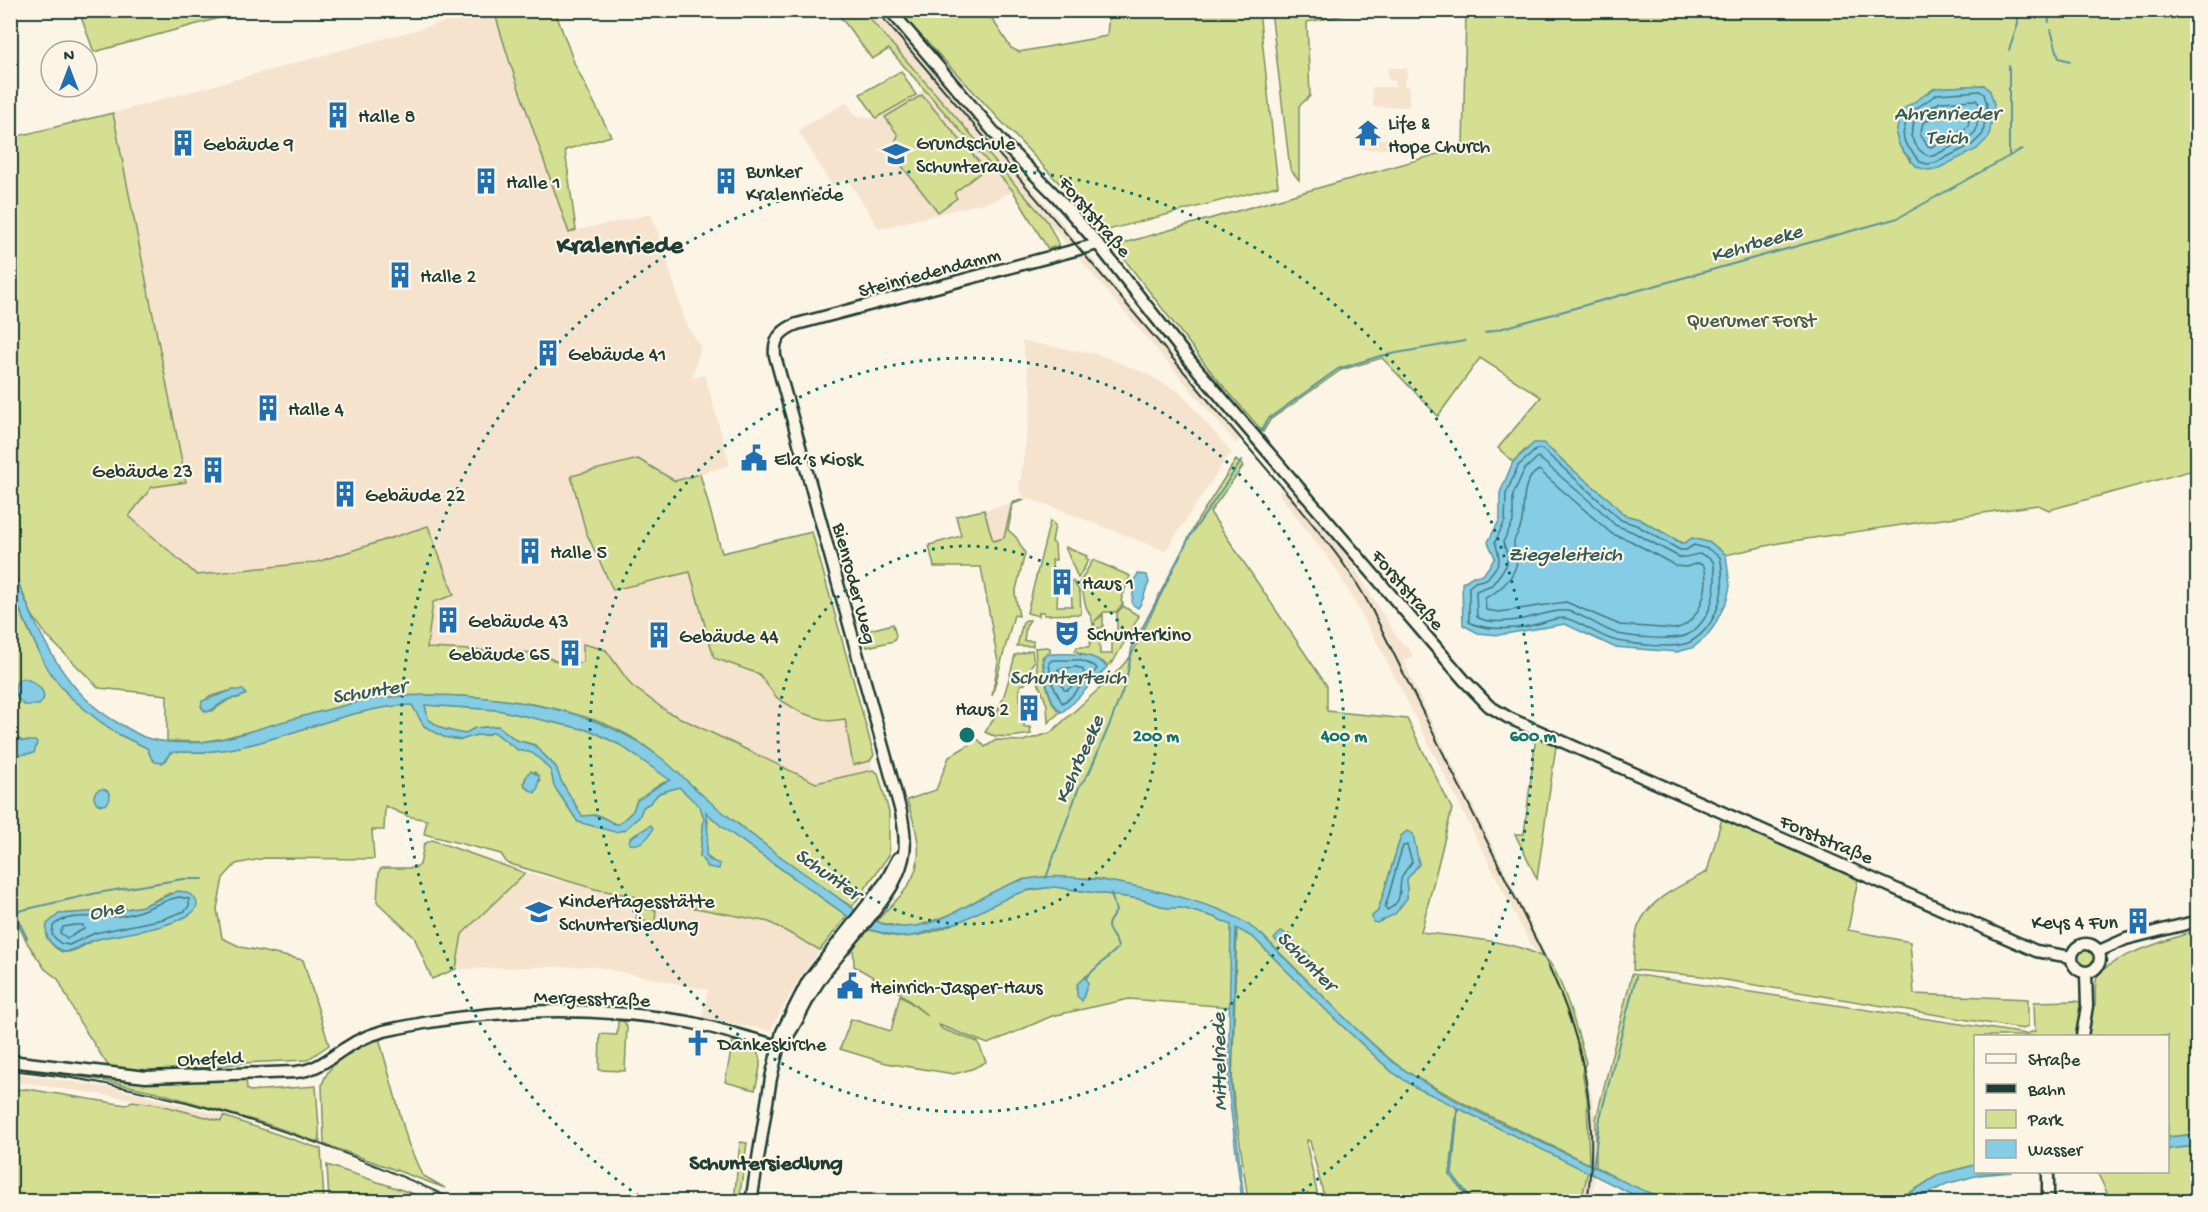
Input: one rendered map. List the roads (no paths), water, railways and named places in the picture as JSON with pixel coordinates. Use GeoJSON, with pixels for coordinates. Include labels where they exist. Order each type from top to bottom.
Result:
{"type":"FeatureCollection","features":[{"type":"Feature","properties":{"kind":"main road","name":"Forststraße"},"geometry":{"type":"LineString","coordinates":[[890,10],[1004,144],[1057,197],[1098,244],[1190,361],[1464,680],[1489,706],[1502,715],[2036,951],[2071,957]]}},
{"type":"Feature","properties":{"kind":"main road","name":"Steinriedendamm"},"geometry":{"type":"LineString","coordinates":[[776,341],[783,331],[797,324],[1098,244]]}},
{"type":"Feature","properties":{"kind":"main road","name":"Bienroder Weg"},"geometry":{"type":"LineString","coordinates":[[751,1202],[771,1078],[782,1032],[796,1002],[822,961],[847,937],[876,900],[898,857],[904,834],[901,812],[775,356],[776,341]]}},
{"type":"Feature","properties":{"kind":"main road"},"geometry":{"type":"LineString","coordinates":[[2099,951],[2126,939],[2198,921]]}},
{"type":"Feature","properties":{"kind":"main road"},"geometry":{"type":"LineString","coordinates":[[2083,944],[2092,945],[2099,951],[2099,965],[2094,971],[2086,973],[2075,968],[2071,957],[2074,950],[2083,944]]}},
{"type":"Feature","properties":{"kind":"main road"},"geometry":{"type":"LineString","coordinates":[[2082,1035],[2087,1006],[2086,973]]}},
{"type":"Feature","properties":{"kind":"main road","name":"Mergesstraße"},"geometry":{"type":"LineString","coordinates":[[400,1027],[508,1013],[577,1012],[632,1015],[687,1022],[780,1046]]}},
{"type":"Feature","properties":{"kind":"main road","name":"Ohefeld"},"geometry":{"type":"LineString","coordinates":[[10,1061],[146,1077],[296,1072],[317,1068],[360,1040],[377,1032],[400,1027]]}},
{"type":"Feature","properties":{"kind":"main road"},"geometry":{"type":"LineString","coordinates":[[2048,1173],[2048,1202]]}},
{"type":"Feature","properties":{"kind":"water","name":"Ahrenrieder Teich"},"geometry":{"type":"Polygon","coordinates":[[[1984,85],[1990,91],[1994,104],[1989,137],[1977,149],[1937,169],[1928,170],[1917,167],[1900,147],[1896,134],[1901,111],[1935,88],[1984,85]]]}},
{"type":"Feature","properties":{"kind":"water","name":"Ziegeleiteich"},"geometry":{"type":"Polygon","coordinates":[[[1534,443],[1543,443],[1610,500],[1624,515],[1639,519],[1683,544],[1692,538],[1711,543],[1726,555],[1730,586],[1727,600],[1705,638],[1692,648],[1677,652],[1614,647],[1565,624],[1499,635],[1478,633],[1463,625],[1462,583],[1473,576],[1483,575],[1495,558],[1488,542],[1500,519],[1500,493],[1513,462],[1534,443]]]}},
{"type":"Feature","properties":{"kind":"water"},"geometry":{"type":"Polygon","coordinates":[[[10,565],[52,654],[80,693],[97,709],[118,723],[150,739],[201,742],[220,739],[330,709],[382,698],[426,695],[515,702],[569,712],[600,723],[631,738],[660,757],[707,799],[765,845],[853,909],[892,926],[909,927],[926,924],[1003,887],[1040,877],[1091,879],[1119,883],[1174,895],[1218,909],[1241,920],[1261,934],[1375,1047],[1416,1078],[1484,1115],[1629,1184],[1654,1194],[1683,1201],[1646,1201],[1458,1108],[1452,1174],[1473,1201],[1471,1201],[1450,1175],[1457,1109],[1455,1106],[1415,1087],[1392,1072],[1254,938],[1236,928],[1231,1085],[1244,1201],[1242,1201],[1228,1086],[1231,925],[1214,917],[1182,908],[1167,908],[1140,899],[1055,887],[1029,890],[1011,896],[959,922],[913,936],[900,937],[867,929],[721,826],[706,812],[708,835],[706,855],[709,860],[720,864],[719,869],[708,867],[700,856],[704,818],[700,807],[679,787],[659,793],[643,807],[639,817],[624,830],[615,832],[578,822],[554,786],[551,771],[532,753],[518,750],[494,732],[461,740],[444,737],[424,726],[412,705],[361,712],[238,747],[208,752],[170,753],[163,763],[155,762],[147,748],[118,734],[69,696],[44,663],[11,590],[10,565]],[[425,705],[428,719],[443,729],[464,734],[475,728],[498,726],[516,740],[534,745],[556,767],[561,781],[582,816],[598,815],[619,824],[633,811],[637,800],[670,780],[620,745],[592,731],[498,710],[425,705]]]}},
{"type":"Feature","properties":{"kind":"water"},"geometry":{"type":"Polygon","coordinates":[[[1138,574],[1147,575],[1149,583],[1138,608],[1132,604],[1134,580],[1138,574]]]}},
{"type":"Feature","properties":{"kind":"water","name":"Schunterteich"},"geometry":{"type":"Polygon","coordinates":[[[1048,654],[1087,656],[1095,658],[1107,667],[1062,712],[1053,702],[1044,671],[1043,657],[1048,654]]]}},
{"type":"Feature","properties":{"kind":"water"},"geometry":{"type":"Polygon","coordinates":[[[24,678],[33,682],[43,692],[43,701],[39,705],[24,705],[17,697],[16,684],[18,680],[24,678]]]}},
{"type":"Feature","properties":{"kind":"water"},"geometry":{"type":"Polygon","coordinates":[[[233,690],[243,690],[246,694],[227,700],[207,712],[203,709],[202,701],[233,690]]]}},
{"type":"Feature","properties":{"kind":"water"},"geometry":{"type":"Polygon","coordinates":[[[11,734],[22,741],[35,741],[37,743],[34,753],[18,755],[11,751],[11,734]]]}},
{"type":"Feature","properties":{"kind":"water"},"geometry":{"type":"Polygon","coordinates":[[[531,771],[539,776],[535,793],[525,787],[526,778],[531,771]]]}},
{"type":"Feature","properties":{"kind":"water"},"geometry":{"type":"Polygon","coordinates":[[[102,789],[108,791],[110,797],[108,803],[102,805],[96,803],[94,797],[96,791],[102,789]]]}},
{"type":"Feature","properties":{"kind":"water"},"geometry":{"type":"Polygon","coordinates":[[[651,825],[653,829],[646,839],[637,844],[629,844],[630,838],[651,825]]]}},
{"type":"Feature","properties":{"kind":"water"},"geometry":{"type":"Polygon","coordinates":[[[1407,831],[1413,834],[1419,864],[1407,879],[1407,898],[1395,914],[1377,923],[1373,922],[1372,916],[1378,911],[1401,836],[1407,831]]]}},
{"type":"Feature","properties":{"kind":"water"},"geometry":{"type":"Polygon","coordinates":[[[178,891],[190,894],[197,904],[193,912],[177,921],[155,928],[98,939],[64,952],[52,944],[48,938],[47,924],[59,914],[121,910],[143,906],[178,891]]]}},
{"type":"Feature","properties":{"kind":"water"},"geometry":{"type":"Polygon","coordinates":[[[1282,931],[1310,956],[1302,964],[1274,939],[1282,931]]]}},
{"type":"Feature","properties":{"kind":"water"},"geometry":{"type":"Polygon","coordinates":[[[1086,976],[1088,984],[1082,1001],[1077,996],[1077,984],[1086,976]]]}},
{"type":"Feature","properties":{"kind":"water"},"geometry":{"type":"Polygon","coordinates":[[[2197,1134],[2197,1146],[2169,1149],[2169,1137],[2197,1134]]]}},
{"type":"Feature","properties":{"kind":"water"},"geometry":{"type":"Polygon","coordinates":[[[1974,1165],[1974,1173],[2001,1173],[1979,1175],[1946,1184],[1915,1201],[1889,1201],[1913,1191],[1940,1174],[1974,1165]]]}},
{"type":"Feature","properties":{"kind":"waterway"},"geometry":{"type":"LineString","coordinates":[[2009,50],[2018,24],[2017,10]]}},
{"type":"Feature","properties":{"kind":"waterway"},"geometry":{"type":"LineString","coordinates":[[2036,10],[2048,15],[2049,22]]}},
{"type":"Feature","properties":{"kind":"waterway"},"geometry":{"type":"LineString","coordinates":[[2051,30],[2059,58],[2070,61]]}},
{"type":"Feature","properties":{"kind":"waterway"},"geometry":{"type":"LineString","coordinates":[[2009,66],[2009,155]]}},
{"type":"Feature","properties":{"kind":"waterway","name":"Kehrbeeke"},"geometry":{"type":"LineString","coordinates":[[1485,333],[1898,218],[2022,149]]}},
{"type":"Feature","properties":{"kind":"waterway","name":"Kehrbeeke"},"geometry":{"type":"LineString","coordinates":[[1260,433],[1268,419],[1338,369],[1380,356],[1465,341]]}},
{"type":"Feature","properties":{"kind":"waterway","name":"Kehrbeeke"},"geometry":{"type":"LineString","coordinates":[[1046,878],[1079,787],[1089,773],[1126,682],[1132,648],[1190,536],[1242,460]]}},
{"type":"Feature","properties":{"kind":"waterway"},"geometry":{"type":"LineString","coordinates":[[14,912],[97,893],[183,879],[203,879]]}},
{"type":"Feature","properties":{"kind":"waterway"},"geometry":{"type":"LineString","coordinates":[[1085,978],[1118,948],[1108,928],[1116,911],[1111,893]]}},
{"type":"Feature","properties":{"kind":"waterway","name":"Ohe"},"geometry":{"type":"LineString","coordinates":[[10,904],[27,938]]}},
{"type":"Feature","properties":{"kind":"waterway"},"geometry":{"type":"LineString","coordinates":[[1593,1167],[1600,1118],[1636,977]]}},
{"type":"Feature","properties":{"kind":"railway"},"geometry":{"type":"LineString","coordinates":[[876,10],[1294,501],[1336,553],[1364,595],[1545,958],[1569,1017],[1585,1077],[1589,1107],[1591,1138],[1587,1202]]}},
{"type":"Feature","properties":{"kind":"railway"},"geometry":{"type":"LineString","coordinates":[[10,1070],[68,1077],[125,1088],[240,1117],[352,1156],[459,1202]]}},
{"type":"Feature","properties":{"kind":"place","name":"Halle 8"},"geometry":{"type":"Point","coordinates":[338,115]}},
{"type":"Feature","properties":{"kind":"place","name":"Life & Hope Church"},"geometry":{"type":"Point","coordinates":[1368,133]}},
{"type":"Feature","properties":{"kind":"place","name":"Gebäude 9"},"geometry":{"type":"Point","coordinates":[183,143]}},
{"type":"Feature","properties":{"kind":"place","name":"Grundschule Schunteraue"},"geometry":{"type":"Point","coordinates":[896,154]}},
{"type":"Feature","properties":{"kind":"place","name":"Halle 1"},"geometry":{"type":"Point","coordinates":[486,181]}},
{"type":"Feature","properties":{"kind":"place","name":"Bunker Kralenriede"},"geometry":{"type":"Point","coordinates":[726,181]}},
{"type":"Feature","properties":{"kind":"place","name":"Halle 2"},"geometry":{"type":"Point","coordinates":[400,275]}},
{"type":"Feature","properties":{"kind":"place","name":"Gebäude 41"},"geometry":{"type":"Point","coordinates":[548,353]}},
{"type":"Feature","properties":{"kind":"place","name":"Halle 4"},"geometry":{"type":"Point","coordinates":[268,408]}},
{"type":"Feature","properties":{"kind":"place","name":"Ela‘s Kiosk"},"geometry":{"type":"Point","coordinates":[754,458]}},
{"type":"Feature","properties":{"kind":"place","name":"Gebäude 23"},"geometry":{"type":"Point","coordinates":[213,470]}},
{"type":"Feature","properties":{"kind":"place","name":"Gebäude 22"},"geometry":{"type":"Point","coordinates":[345,494]}},
{"type":"Feature","properties":{"kind":"place","name":"Halle 5"},"geometry":{"type":"Point","coordinates":[530,551]}},
{"type":"Feature","properties":{"kind":"place","name":"Haus 1"},"geometry":{"type":"Point","coordinates":[1062,582]}},
{"type":"Feature","properties":{"kind":"place","name":"Gebäude 43"},"geometry":{"type":"Point","coordinates":[448,620]}},
{"type":"Feature","properties":{"kind":"place","name":"Schunterkino"},"geometry":{"type":"Point","coordinates":[1067,633]}},
{"type":"Feature","properties":{"kind":"place","name":"Gebäude 44"},"geometry":{"type":"Point","coordinates":[659,635]}},
{"type":"Feature","properties":{"kind":"place","name":"Gebäude 65"},"geometry":{"type":"Point","coordinates":[570,653]}},
{"type":"Feature","properties":{"kind":"place","name":"Haus 2"},"geometry":{"type":"Point","coordinates":[1029,708]}},
{"type":"Feature","properties":{"kind":"place","name":"Kindertagesstätte Schuntersiedlung"},"geometry":{"type":"Point","coordinates":[539,912]}},
{"type":"Feature","properties":{"kind":"place","name":"Keys 4 Fun"},"geometry":{"type":"Point","coordinates":[2138,921]}},
{"type":"Feature","properties":{"kind":"place","name":"Heinrich-Jasper-Haus"},"geometry":{"type":"Point","coordinates":[850,986]}},
{"type":"Feature","properties":{"kind":"place","name":"Dankeskirche"},"geometry":{"type":"Point","coordinates":[698,1043]}},
{"type":"Feature","properties":{"kind":"district","name":"Kralenriede"},"geometry":{"type":"Point","coordinates":[620,243]}},
{"type":"Feature","properties":{"kind":"district","name":"Schuntersiedlung"},"geometry":{"type":"Point","coordinates":[766,1161]}},
{"type":"Feature","properties":{"kind":"park label","name":"Querumer Forst"},"geometry":{"type":"Point","coordinates":[1751,319]}},
{"type":"Feature","properties":{"kind":"water label","name":"Schunter"},"geometry":{"type":"Point","coordinates":[369,690]}},
{"type":"Feature","properties":{"kind":"water label","name":"Schunter"},"geometry":{"type":"Point","coordinates":[829,873]}},
{"type":"Feature","properties":{"kind":"water label","name":"Schunter"},"geometry":{"type":"Point","coordinates":[1308,960]}},
{"type":"Feature","properties":{"kind":"water label","name":"Mittelriede"},"geometry":{"type":"Point","coordinates":[1218,1062]}}]}
